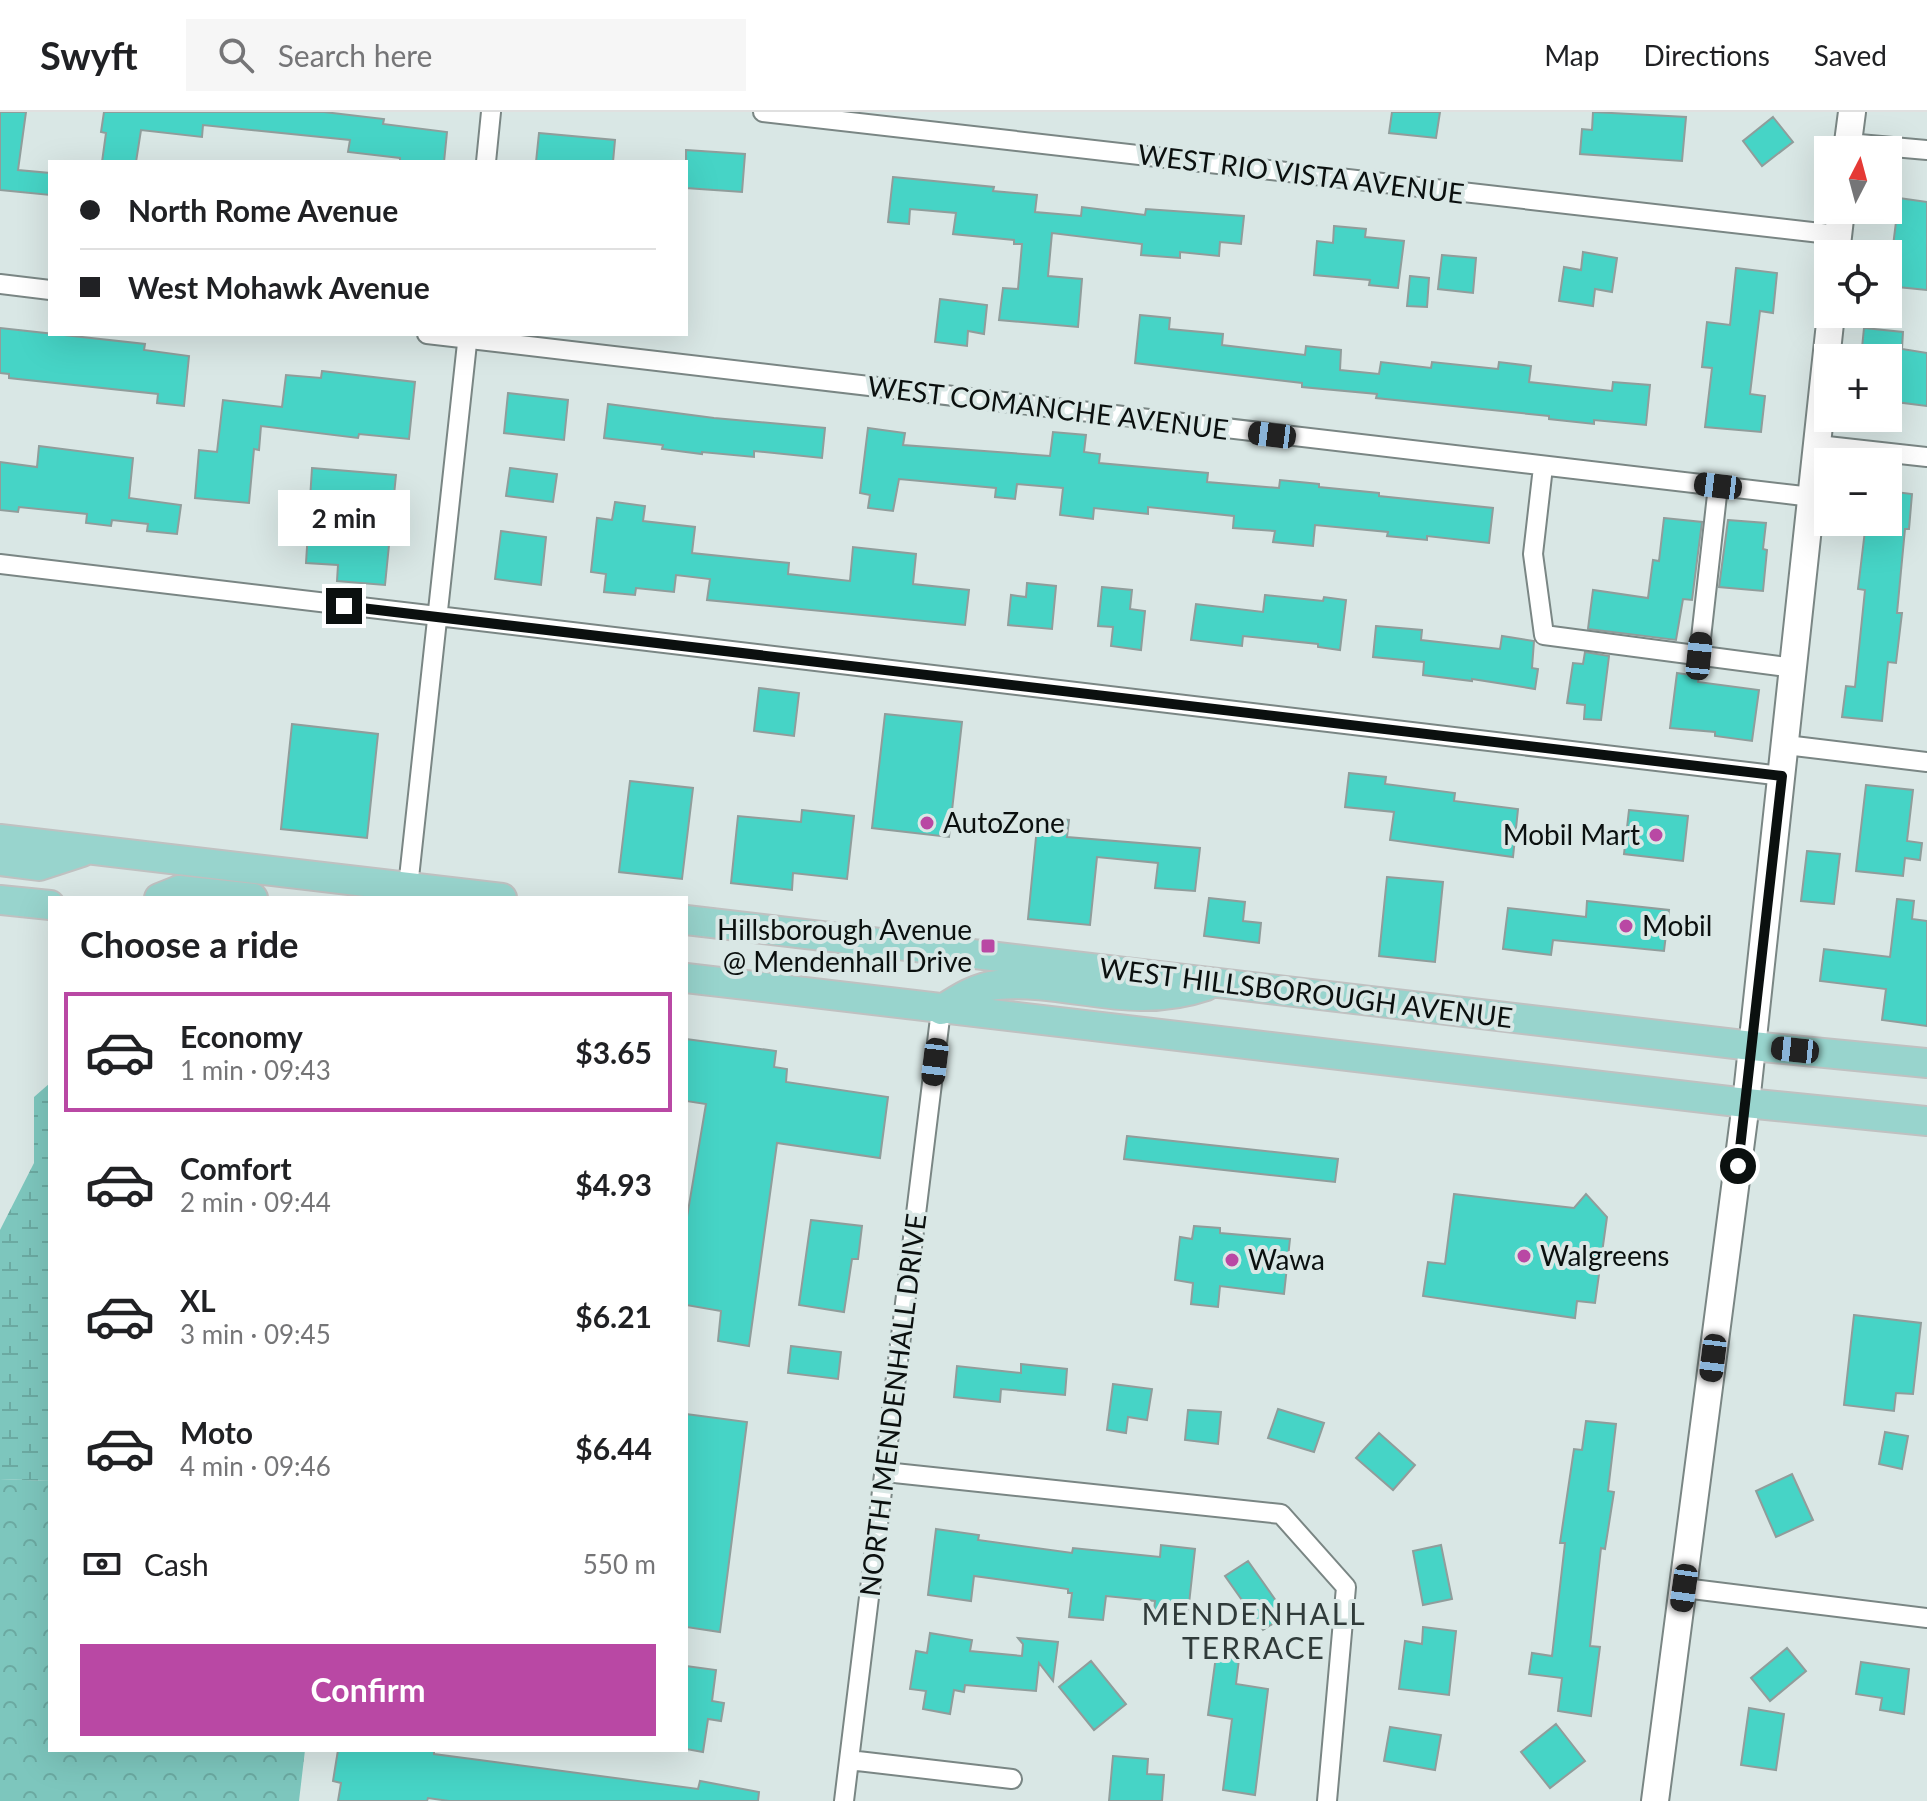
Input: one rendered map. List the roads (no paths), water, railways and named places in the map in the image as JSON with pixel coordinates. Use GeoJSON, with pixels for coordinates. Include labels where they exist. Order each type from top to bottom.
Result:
{"type":"FeatureCollection","features":[{"type":"Feature","properties":{"kind":"main road"},"geometry":{"type":"LineString","coordinates":[[0,839],[396,892],[467,896]]}},
{"type":"Feature","properties":{"kind":"main road"},"geometry":{"type":"LineString","coordinates":[[0,861],[39,866],[90,850]]}},
{"type":"Feature","properties":{"kind":"main road"},"geometry":{"type":"LineString","coordinates":[[164,896],[179,890],[234,896]]}},
{"type":"Feature","properties":{"kind":"main road"},"geometry":{"type":"LineString","coordinates":[[0,900],[48,905]]}},
{"type":"Feature","properties":{"kind":"main road","name":"WEST HILLSBOROUGH AVENUE"},"geometry":{"type":"LineString","coordinates":[[688,920],[1752,1046],[1927,1063]]}},
{"type":"Feature","properties":{"kind":"main road","name":"WEST HILLSBOROUGH AVENUE"},"geometry":{"type":"LineString","coordinates":[[688,978],[1746,1103],[1927,1121]]}},
{"type":"Feature","properties":{"kind":"main road"},"geometry":{"type":"LineString","coordinates":[[941,1010],[967,994],[995,985],[1140,998],[1180,995],[1218,982]]}},
{"type":"Feature","properties":{"kind":"street"},"geometry":{"type":"LineString","coordinates":[[486,160],[491,112]]}},
{"type":"Feature","properties":{"kind":"street","name":"WEST RIO VISTA AVENUE"},"geometry":{"type":"LineString","coordinates":[[763,112],[1839,233]]}},
{"type":"Feature","properties":{"kind":"street"},"geometry":{"type":"LineString","coordinates":[[1849,136],[1852,112]]}},
{"type":"Feature","properties":{"kind":"street"},"geometry":{"type":"LineString","coordinates":[[1902,149],[1927,150]]}},
{"type":"Feature","properties":{"kind":"street"},"geometry":{"type":"LineString","coordinates":[[0,284],[48,290]]}},
{"type":"Feature","properties":{"kind":"street"},"geometry":{"type":"LineString","coordinates":[[1655,1801],[1746,1103],[1830,328]]}},
{"type":"Feature","properties":{"kind":"street"},"geometry":{"type":"LineString","coordinates":[[396,892],[438,618],[468,336]]}},
{"type":"Feature","properties":{"kind":"street","name":"WEST COMANCHE AVENUE"},"geometry":{"type":"LineString","coordinates":[[468,336],[1812,497]]}},
{"type":"Feature","properties":{"kind":"street"},"geometry":{"type":"LineString","coordinates":[[1818,445],[1927,457]]}},
{"type":"Feature","properties":{"kind":"street"},"geometry":{"type":"LineString","coordinates":[[1543,467],[1533,554],[1544,635],[1794,668]]}},
{"type":"Feature","properties":{"kind":"street"},"geometry":{"type":"LineString","coordinates":[[1699,656],[1718,486]]}},
{"type":"Feature","properties":{"kind":"street"},"geometry":{"type":"LineString","coordinates":[[0,564],[1782,776]]}},
{"type":"Feature","properties":{"kind":"street"},"geometry":{"type":"LineString","coordinates":[[1786,745],[1927,762]]}},
{"type":"Feature","properties":{"kind":"street","name":"NORTH MENDENHALL DRIVE"},"geometry":{"type":"LineString","coordinates":[[844,1801],[941,1010]]}},
{"type":"Feature","properties":{"kind":"street"},"geometry":{"type":"LineString","coordinates":[[885,1472],[1281,1514],[1346,1587],[1327,1801]]}},
{"type":"Feature","properties":{"kind":"street"},"geometry":{"type":"LineString","coordinates":[[1684,1588],[1927,1618]]}},
{"type":"Feature","properties":{"kind":"street"},"geometry":{"type":"LineString","coordinates":[[849,1760],[1012,1779]]}},
{"type":"Feature","properties":{"kind":"place","name":"AutoZone"},"geometry":{"type":"Point","coordinates":[927,823]}},
{"type":"Feature","properties":{"kind":"place","name":"Mobil Mart"},"geometry":{"type":"Point","coordinates":[1656,835]}},
{"type":"Feature","properties":{"kind":"place","name":"Mobil"},"geometry":{"type":"Point","coordinates":[1626,926]}},
{"type":"Feature","properties":{"kind":"place","name":"Hillsborough Avenue @ Mendenhall Drive"},"geometry":{"type":"Point","coordinates":[988,946]}},
{"type":"Feature","properties":{"kind":"place","name":"Walgreens"},"geometry":{"type":"Point","coordinates":[1524,1256]}},
{"type":"Feature","properties":{"kind":"place","name":"Wawa"},"geometry":{"type":"Point","coordinates":[1232,1260]}},
{"type":"Feature","properties":{"kind":"district","name":"MENDENHALL TERRACE"},"geometry":{"type":"Point","coordinates":[1254,1632]}}]}
